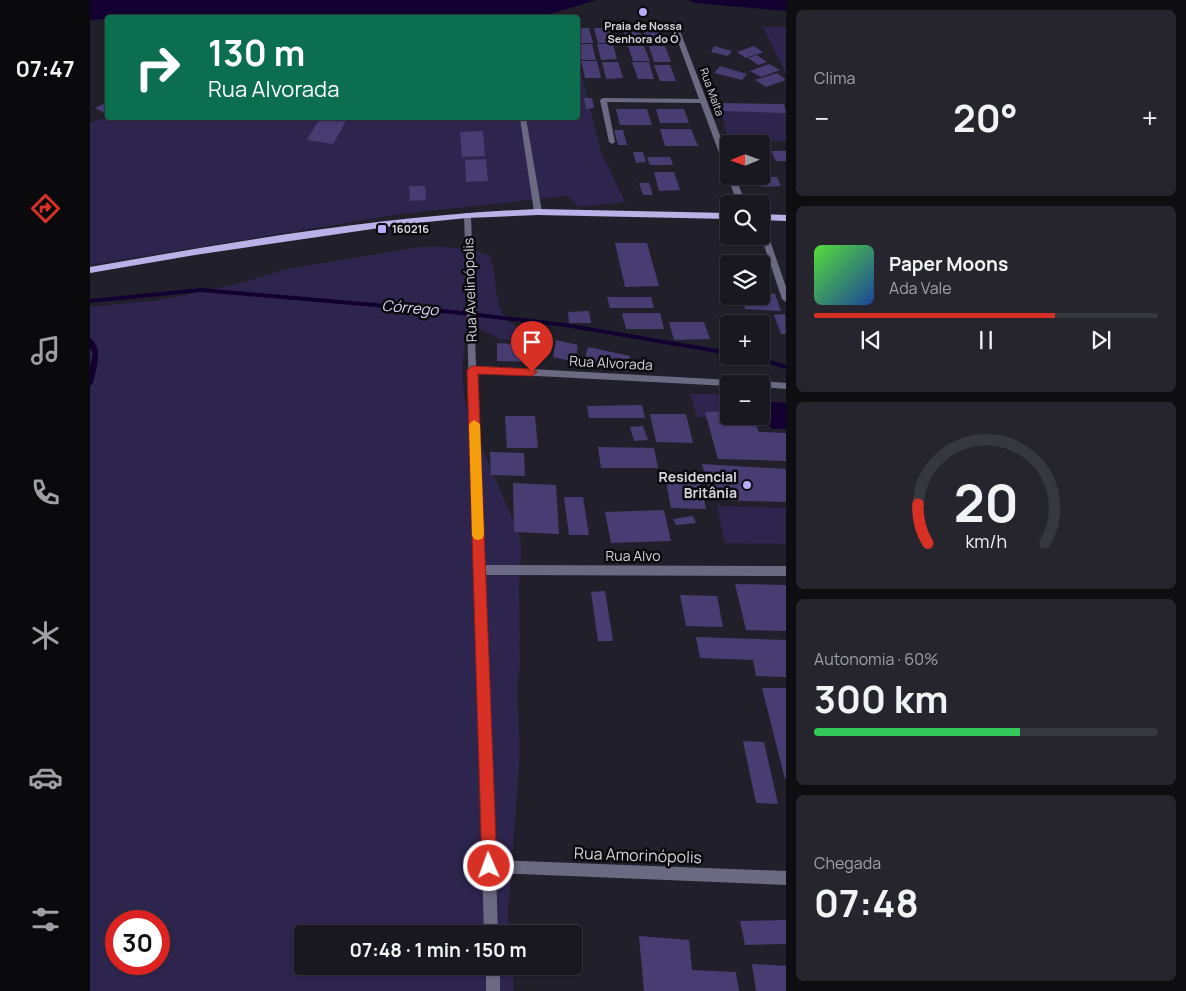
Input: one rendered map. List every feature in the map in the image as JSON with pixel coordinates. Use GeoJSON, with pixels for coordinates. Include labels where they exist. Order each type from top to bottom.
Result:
{"type":"FeatureCollection","features":[{"type":"Feature","properties":{"kind":"main road"},"geometry":{"type":"LineString","coordinates":[[90,270],[195,252],[406,221],[467,215],[538,212],[720,216]]}},
{"type":"Feature","properties":{"kind":"main road"},"geometry":{"type":"LineString","coordinates":[[770,217],[786,218]]}},
{"type":"Feature","properties":{"kind":"street","name":"Rua Malta"},"geometry":{"type":"LineString","coordinates":[[674,23],[720,146]]}},
{"type":"Feature","properties":{"kind":"street"},"geometry":{"type":"LineString","coordinates":[[612,142],[603,100],[703,101]]}},
{"type":"Feature","properties":{"kind":"street"},"geometry":{"type":"LineString","coordinates":[[523,120],[538,212]]}},
{"type":"Feature","properties":{"kind":"street","name":"Rua Avelinópolis"},"geometry":{"type":"LineString","coordinates":[[467,215],[491,925]]}},
{"type":"Feature","properties":{"kind":"street"},"geometry":{"type":"LineString","coordinates":[[768,245],[786,299]]}},
{"type":"Feature","properties":{"kind":"street","name":"Rua Alvorada"},"geometry":{"type":"LineString","coordinates":[[472,370],[720,383]]}},
{"type":"Feature","properties":{"kind":"street"},"geometry":{"type":"LineString","coordinates":[[770,385],[786,386]]}},
{"type":"Feature","properties":{"kind":"street","name":"Rua Alvo"},"geometry":{"type":"LineString","coordinates":[[479,570],[786,571]]}},
{"type":"Feature","properties":{"kind":"street","name":"Rua Amorinópolis"},"geometry":{"type":"LineString","coordinates":[[489,866],[786,878]]}},
{"type":"Feature","properties":{"kind":"street"},"geometry":{"type":"LineString","coordinates":[[492,975],[493,991]]}},
{"type":"Feature","properties":{"kind":"shaded area"},"geometry":{"type":"Polygon","coordinates":[[[90,0],[596,0],[548,15],[105,15],[105,19],[90,20],[90,0]]]}},
{"type":"Feature","properties":{"kind":"shaded area"},"geometry":{"type":"Polygon","coordinates":[[[688,0],[786,0],[786,11],[695,3],[688,0]]]}},
{"type":"Feature","properties":{"kind":"shaded area"},"geometry":{"type":"Polygon","coordinates":[[[763,27],[786,27],[786,74],[763,27]]]}},
{"type":"Feature","properties":{"kind":"shaded area"},"geometry":{"type":"Polygon","coordinates":[[[580,68],[601,152],[625,202],[579,207],[567,196],[400,214],[90,265],[90,123],[105,118],[105,120],[580,120],[580,68]]]}},
{"type":"Feature","properties":{"kind":"shaded area"},"geometry":{"type":"Polygon","coordinates":[[[721,111],[786,112],[786,141],[770,141],[770,135],[727,135],[721,111]]]}},
{"type":"Feature","properties":{"kind":"shaded area"},"geometry":{"type":"Polygon","coordinates":[[[421,247],[473,250],[490,256],[498,301],[505,317],[514,325],[538,332],[531,341],[502,340],[476,327],[466,335],[462,368],[464,396],[475,437],[484,453],[520,536],[520,665],[517,685],[520,753],[508,912],[509,925],[294,925],[294,975],[513,975],[514,991],[90,991],[90,307],[160,300],[233,285],[288,269],[421,247]]]}},
{"type":"Feature","properties":{"kind":"shaded area"},"geometry":{"type":"Polygon","coordinates":[[[690,394],[720,394],[720,417],[697,417],[690,394]]]}},
{"type":"Feature","properties":{"kind":"shaded area"},"geometry":{"type":"Polygon","coordinates":[[[770,402],[786,403],[786,429],[772,429],[769,425],[770,402]]]}},
{"type":"Feature","properties":{"kind":"shaded area"},"geometry":{"type":"Polygon","coordinates":[[[717,506],[786,508],[786,544],[725,543],[717,506]]]}},
{"type":"Feature","properties":{"kind":"building"},"geometry":{"type":"Polygon","coordinates":[[[580,28],[589,28],[593,43],[580,43],[580,28]]]}},
{"type":"Feature","properties":{"kind":"building"},"geometry":{"type":"Polygon","coordinates":[[[594,28],[609,28],[613,43],[598,43],[594,28]]]}},
{"type":"Feature","properties":{"kind":"building"},"geometry":{"type":"Polygon","coordinates":[[[623,29],[639,29],[644,44],[628,44],[623,29]]]}},
{"type":"Feature","properties":{"kind":"building"},"geometry":{"type":"Polygon","coordinates":[[[643,30],[658,30],[663,44],[648,45],[643,30]]]}},
{"type":"Feature","properties":{"kind":"building"},"geometry":{"type":"Polygon","coordinates":[[[580,44],[592,44],[596,60],[580,60],[580,44]]]}},
{"type":"Feature","properties":{"kind":"building"},"geometry":{"type":"Polygon","coordinates":[[[597,44],[613,44],[617,59],[601,60],[597,44]]]}},
{"type":"Feature","properties":{"kind":"building"},"geometry":{"type":"Polygon","coordinates":[[[628,46],[644,46],[650,61],[633,61],[628,46]]]}},
{"type":"Feature","properties":{"kind":"building"},"geometry":{"type":"Polygon","coordinates":[[[649,46],[665,46],[671,62],[654,62],[649,46]]]}},
{"type":"Feature","properties":{"kind":"building"},"geometry":{"type":"Polygon","coordinates":[[[714,46],[732,51],[728,56],[711,52],[714,46]]]}},
{"type":"Feature","properties":{"kind":"building"},"geometry":{"type":"Polygon","coordinates":[[[754,46],[763,52],[746,58],[737,52],[754,46]]]}},
{"type":"Feature","properties":{"kind":"building"},"geometry":{"type":"Polygon","coordinates":[[[757,55],[767,62],[758,65],[748,58],[757,55]]]}},
{"type":"Feature","properties":{"kind":"building"},"geometry":{"type":"Polygon","coordinates":[[[581,61],[597,61],[601,78],[585,78],[581,61]]]}},
{"type":"Feature","properties":{"kind":"building"},"geometry":{"type":"Polygon","coordinates":[[[602,62],[618,62],[623,78],[606,79],[602,62]]]}},
{"type":"Feature","properties":{"kind":"building"},"geometry":{"type":"Polygon","coordinates":[[[632,62],[649,62],[654,79],[638,79],[632,62]]]}},
{"type":"Feature","properties":{"kind":"building"},"geometry":{"type":"Polygon","coordinates":[[[769,64],[780,70],[761,77],[750,71],[769,64]]]}},
{"type":"Feature","properties":{"kind":"building"},"geometry":{"type":"Polygon","coordinates":[[[654,65],[670,65],[676,81],[660,81],[654,65]]]}},
{"type":"Feature","properties":{"kind":"building"},"geometry":{"type":"Polygon","coordinates":[[[720,66],[747,74],[742,80],[714,73],[720,66]]]}},
{"type":"Feature","properties":{"kind":"building"},"geometry":{"type":"Polygon","coordinates":[[[777,73],[786,80],[766,87],[755,80],[777,73]]]}},
{"type":"Feature","properties":{"kind":"building"},"geometry":{"type":"Polygon","coordinates":[[[584,98],[592,98],[594,108],[586,109],[584,98]]]}},
{"type":"Feature","properties":{"kind":"building"},"geometry":{"type":"Polygon","coordinates":[[[105,103],[105,113],[95,108],[105,103]]]}},
{"type":"Feature","properties":{"kind":"building"},"geometry":{"type":"Polygon","coordinates":[[[718,103],[784,104],[786,113],[721,111],[718,103]]]}},
{"type":"Feature","properties":{"kind":"building"},"geometry":{"type":"Polygon","coordinates":[[[616,109],[647,109],[652,125],[620,125],[616,109]]]}},
{"type":"Feature","properties":{"kind":"building"},"geometry":{"type":"Polygon","coordinates":[[[656,109],[684,109],[689,123],[660,123],[656,109]]]}},
{"type":"Feature","properties":{"kind":"building"},"geometry":{"type":"Polygon","coordinates":[[[319,120],[346,121],[333,144],[307,140],[319,120]]]}},
{"type":"Feature","properties":{"kind":"building"},"geometry":{"type":"Polygon","coordinates":[[[660,129],[691,129],[698,146],[665,146],[660,129]]]}},
{"type":"Feature","properties":{"kind":"building"},"geometry":{"type":"Polygon","coordinates":[[[614,130],[623,130],[627,145],[618,145],[614,130]]]}},
{"type":"Feature","properties":{"kind":"building"},"geometry":{"type":"Polygon","coordinates":[[[483,131],[485,156],[462,157],[460,132],[483,131]]]}},
{"type":"Feature","properties":{"kind":"building"},"geometry":{"type":"Polygon","coordinates":[[[771,151],[786,151],[786,161],[776,161],[771,151]]]}},
{"type":"Feature","properties":{"kind":"building"},"geometry":{"type":"Polygon","coordinates":[[[633,152],[643,152],[646,162],[636,163],[633,152]]]}},
{"type":"Feature","properties":{"kind":"building"},"geometry":{"type":"Polygon","coordinates":[[[647,157],[670,157],[673,165],[650,165],[647,157]]]}},
{"type":"Feature","properties":{"kind":"building"},"geometry":{"type":"Polygon","coordinates":[[[486,159],[488,181],[466,182],[465,160],[486,159]]]}},
{"type":"Feature","properties":{"kind":"building"},"geometry":{"type":"Polygon","coordinates":[[[654,172],[674,172],[680,190],[659,191],[654,172]]]}},
{"type":"Feature","properties":{"kind":"building"},"geometry":{"type":"Polygon","coordinates":[[[770,177],[777,177],[781,186],[762,187],[761,185],[770,185],[770,177]]]}},
{"type":"Feature","properties":{"kind":"building"},"geometry":{"type":"Polygon","coordinates":[[[639,183],[649,183],[653,195],[643,195],[639,183]]]}},
{"type":"Feature","properties":{"kind":"building"},"geometry":{"type":"Polygon","coordinates":[[[409,186],[425,186],[426,200],[410,201],[409,186]]]}},
{"type":"Feature","properties":{"kind":"building"},"geometry":{"type":"Polygon","coordinates":[[[615,243],[647,243],[659,286],[625,287],[615,243]]]}},
{"type":"Feature","properties":{"kind":"building"},"geometry":{"type":"Polygon","coordinates":[[[770,294],[775,294],[781,311],[745,309],[744,305],[770,305],[770,294]]]}},
{"type":"Feature","properties":{"kind":"building"},"geometry":{"type":"Polygon","coordinates":[[[607,297],[651,297],[654,308],[610,308],[607,297]]]}},
{"type":"Feature","properties":{"kind":"building"},"geometry":{"type":"Polygon","coordinates":[[[589,311],[591,323],[569,323],[568,312],[589,311]]]}},
{"type":"Feature","properties":{"kind":"building"},"geometry":{"type":"Polygon","coordinates":[[[622,313],[660,313],[664,329],[626,329],[622,313]]]}},
{"type":"Feature","properties":{"kind":"building"},"geometry":{"type":"Polygon","coordinates":[[[785,314],[786,334],[781,334],[774,315],[785,314]]]}},
{"type":"Feature","properties":{"kind":"building"},"geometry":{"type":"Polygon","coordinates":[[[669,322],[704,322],[710,339],[674,340],[669,322]]]}},
{"type":"Feature","properties":{"kind":"building"},"geometry":{"type":"Polygon","coordinates":[[[556,340],[578,345],[575,362],[553,357],[556,340]]]}},
{"type":"Feature","properties":{"kind":"building"},"geometry":{"type":"Polygon","coordinates":[[[497,343],[535,345],[536,362],[497,361],[497,343]]]}},
{"type":"Feature","properties":{"kind":"building"},"geometry":{"type":"Polygon","coordinates":[[[588,347],[630,356],[627,372],[584,362],[588,347]]]}},
{"type":"Feature","properties":{"kind":"building"},"geometry":{"type":"Polygon","coordinates":[[[642,405],[645,418],[589,418],[587,406],[642,405]]]}},
{"type":"Feature","properties":{"kind":"building"},"geometry":{"type":"Polygon","coordinates":[[[720,411],[720,425],[756,425],[759,432],[786,433],[786,461],[718,459],[705,412],[720,411]]]}},
{"type":"Feature","properties":{"kind":"building"},"geometry":{"type":"Polygon","coordinates":[[[650,414],[686,414],[693,443],[656,442],[650,414]]]}},
{"type":"Feature","properties":{"kind":"building"},"geometry":{"type":"Polygon","coordinates":[[[505,416],[535,416],[538,448],[507,448],[505,416]]]}},
{"type":"Feature","properties":{"kind":"building"},"geometry":{"type":"Polygon","coordinates":[[[643,426],[648,440],[634,441],[630,427],[643,426]]]}},
{"type":"Feature","properties":{"kind":"building"},"geometry":{"type":"Polygon","coordinates":[[[598,447],[654,448],[658,468],[601,468],[598,447]]]}},
{"type":"Feature","properties":{"kind":"building"},"geometry":{"type":"Polygon","coordinates":[[[490,452],[524,453],[525,476],[491,475],[490,452]]]}},
{"type":"Feature","properties":{"kind":"building","name":"Residencial Britânia"},"geometry":{"type":"Polygon","coordinates":[[[702,464],[786,469],[786,502],[712,500],[702,464]]]}},
{"type":"Feature","properties":{"kind":"building"},"geometry":{"type":"Polygon","coordinates":[[[664,472],[698,473],[706,509],[671,508],[664,472]]]}},
{"type":"Feature","properties":{"kind":"building"},"geometry":{"type":"Polygon","coordinates":[[[513,483],[556,485],[559,534],[514,532],[513,483]]]}},
{"type":"Feature","properties":{"kind":"building"},"geometry":{"type":"Polygon","coordinates":[[[564,497],[583,497],[589,535],[569,535],[564,497]]]}},
{"type":"Feature","properties":{"kind":"building"},"geometry":{"type":"Polygon","coordinates":[[[664,510],[671,541],[611,543],[605,512],[664,510]]]}},
{"type":"Feature","properties":{"kind":"building"},"geometry":{"type":"Polygon","coordinates":[[[693,516],[696,523],[676,525],[673,519],[693,516]]]}},
{"type":"Feature","properties":{"kind":"building"},"geometry":{"type":"Polygon","coordinates":[[[735,584],[786,585],[786,631],[746,630],[735,584]]]}},
{"type":"Feature","properties":{"kind":"building"},"geometry":{"type":"Polygon","coordinates":[[[605,591],[613,641],[598,641],[591,592],[605,591]]]}},
{"type":"Feature","properties":{"kind":"building"},"geometry":{"type":"Polygon","coordinates":[[[680,595],[717,596],[723,627],[686,626],[680,595]]]}},
{"type":"Feature","properties":{"kind":"building"},"geometry":{"type":"Polygon","coordinates":[[[696,637],[786,640],[786,677],[756,676],[753,660],[700,658],[696,637]]]}},
{"type":"Feature","properties":{"kind":"building"},"geometry":{"type":"Polygon","coordinates":[[[762,688],[786,688],[786,779],[785,779],[762,688]]]}},
{"type":"Feature","properties":{"kind":"building"},"geometry":{"type":"Polygon","coordinates":[[[743,741],[764,742],[778,804],[756,803],[743,741]]]}},
{"type":"Feature","properties":{"kind":"building"},"geometry":{"type":"Polygon","coordinates":[[[786,920],[786,944],[745,945],[740,921],[786,920]]]}},
{"type":"Feature","properties":{"kind":"building"},"geometry":{"type":"Polygon","coordinates":[[[639,936],[689,940],[692,970],[736,972],[739,991],[644,991],[639,936]]]}},
{"type":"Feature","properties":{"kind":"building"},"geometry":{"type":"Polygon","coordinates":[[[752,964],[786,966],[786,991],[756,991],[752,964]]]}},
{"type":"Feature","properties":{"kind":"waterway","name":"Córrego"},"geometry":{"type":"LineString","coordinates":[[90,301],[201,290],[443,311],[565,325],[720,351]]}},
{"type":"Feature","properties":{"kind":"waterway"},"geometry":{"type":"LineString","coordinates":[[90,340],[96,354],[90,383]]}},
{"type":"Feature","properties":{"kind":"waterway","name":"Córrego"},"geometry":{"type":"LineString","coordinates":[[770,362],[786,367]]}},
{"type":"Feature","properties":{"kind":"slow traffic"},"geometry":{"type":"LineString","coordinates":[[474,424],[478,535]]}},
{"type":"Feature","properties":{"kind":"place","name":"Praia de Nossa Senhora do Ó"},"geometry":{"type":"Point","coordinates":[643,12]}},
{"type":"Feature","properties":{"kind":"place","name":"160216"},"geometry":{"type":"Point","coordinates":[382,229]}},
{"type":"Feature","properties":{"kind":"place","name":"Residencial Britânia"},"geometry":{"type":"Point","coordinates":[747,485]}},
{"type":"Feature","properties":{"kind":"route"},"geometry":{"type":"LineString","coordinates":[[489,866],[472,370],[532,372]]}}]}
